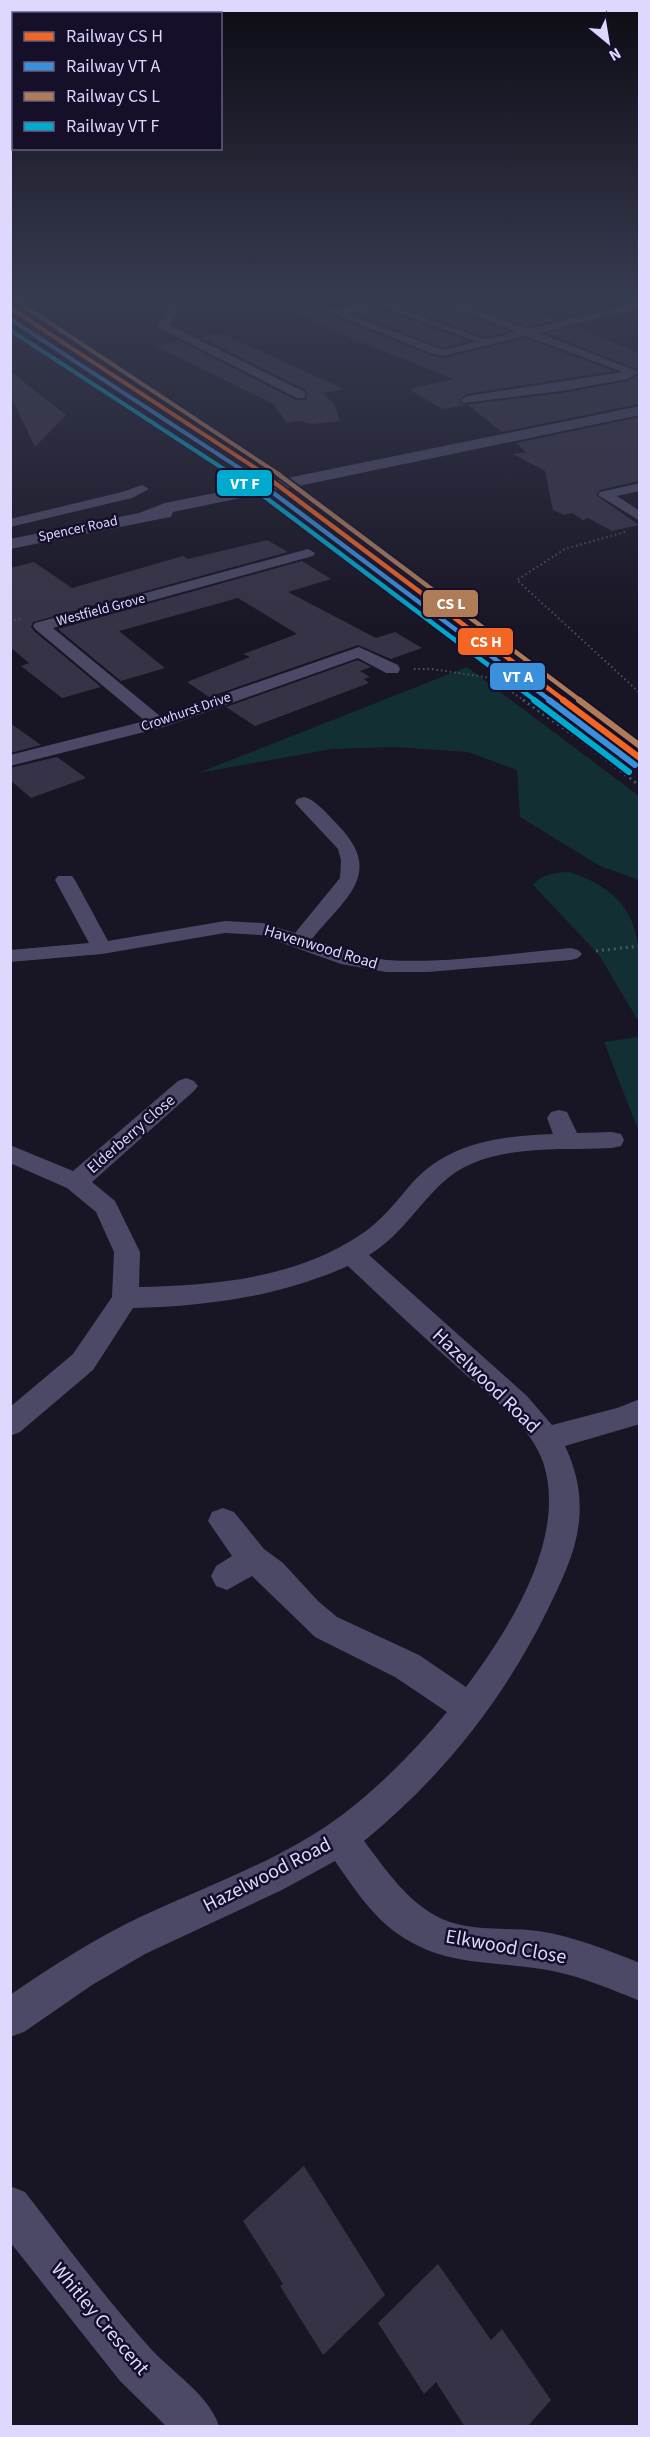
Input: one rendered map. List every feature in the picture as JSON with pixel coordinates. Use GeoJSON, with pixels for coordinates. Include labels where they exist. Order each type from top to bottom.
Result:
{"type":"FeatureCollection","features":[{"type":"Feature","properties":{"kind":"street","name":"Spencer Road"},"geometry":{"type":"LineString","coordinates":[[10,543],[170,512],[326,476],[636,411]]}},
{"type":"Feature","properties":{"kind":"street"},"geometry":{"type":"LineString","coordinates":[[639,487],[605,495],[639,517]]}},
{"type":"Feature","properties":{"kind":"street"},"geometry":{"type":"LineString","coordinates":[[10,523],[127,495],[142,489]]}},
{"type":"Feature","properties":{"kind":"street","name":"Westfield Grove"},"geometry":{"type":"LineString","coordinates":[[158,723],[41,626],[308,553]]}},
{"type":"Feature","properties":{"kind":"street"},"geometry":{"type":"LineString","coordinates":[[342,641],[392,669]]}},
{"type":"Feature","properties":{"kind":"street","name":"Crowhurst Drive"},"geometry":{"type":"LineString","coordinates":[[10,761],[158,723],[359,652]]}},
{"type":"Feature","properties":{"kind":"street"},"geometry":{"type":"LineString","coordinates":[[300,940],[350,879],[351,860],[329,815],[304,803]]}},
{"type":"Feature","properties":{"kind":"street"},"geometry":{"type":"LineString","coordinates":[[65,880],[102,948]]}},
{"type":"Feature","properties":{"kind":"street","name":"Havenwood Road"},"geometry":{"type":"LineString","coordinates":[[10,956],[102,948],[225,927],[263,928],[349,959],[386,966],[428,966],[521,949],[571,954]]}},
{"type":"Feature","properties":{"kind":"street","name":"Elderberry Close"},"geometry":{"type":"LineString","coordinates":[[76,1182],[186,1086]]}},
{"type":"Feature","properties":{"kind":"street"},"geometry":{"type":"LineString","coordinates":[[559,1118],[569,1143]]}},
{"type":"Feature","properties":{"kind":"street"},"geometry":{"type":"LineString","coordinates":[[125,1298],[208,1296],[241,1292],[306,1274],[351,1253],[380,1235],[432,1177],[466,1156],[516,1145],[612,1140]]}},
{"type":"Feature","properties":{"kind":"street"},"geometry":{"type":"LineString","coordinates":[[10,1153],[76,1182],[106,1207],[127,1252],[125,1298],[83,1362],[10,1424]]}},
{"type":"Feature","properties":{"kind":"street","name":"Hazelwood Road"},"geometry":{"type":"LineString","coordinates":[[10,2018],[84,1968],[148,1933],[270,1878],[340,1838],[389,1798],[435,1754],[471,1710],[509,1653],[547,1578],[562,1538],[567,1514],[557,1461],[545,1439],[520,1409],[351,1253]]}},
{"type":"Feature","properties":{"kind":"street"},"geometry":{"type":"LineString","coordinates":[[545,1439],[624,1418],[639,1410]]}},
{"type":"Feature","properties":{"kind":"street"},"geometry":{"type":"LineString","coordinates":[[223,1521],[240,1568],[272,1573],[307,1611],[326,1627],[407,1666],[471,1710]]}},
{"type":"Feature","properties":{"kind":"street","name":"Elkwood Close"},"geometry":{"type":"LineString","coordinates":[[340,1838],[386,1899],[411,1921],[440,1938],[485,1947],[556,1953],[639,1982]]}},
{"type":"Feature","properties":{"kind":"street","name":"Whitley Crescent"},"geometry":{"type":"LineString","coordinates":[[10,2207],[68,2283],[136,2365],[197,2427]]}},
{"type":"Feature","properties":{"kind":"path"},"geometry":{"type":"LineString","coordinates":[[625,532],[565,549],[516,580],[639,693]]}},
{"type":"Feature","properties":{"kind":"path"},"geometry":{"type":"LineString","coordinates":[[392,669],[432,669],[491,678],[582,741],[639,786]]}},
{"type":"Feature","properties":{"kind":"path"},"geometry":{"type":"LineString","coordinates":[[571,954],[639,946]]}},
{"type":"Feature","properties":{"kind":"green space"},"geometry":{"type":"Polygon","coordinates":[[[467,667],[639,796],[639,880],[600,866],[520,817],[517,770],[468,752],[394,747],[332,749],[198,773],[467,667]]]}},
{"type":"Feature","properties":{"kind":"green space"},"geometry":{"type":"Polygon","coordinates":[[[569,872],[595,883],[614,896],[627,912],[635,930],[639,950],[639,1022],[599,955],[533,885],[545,876],[569,872]]]}},
{"type":"Feature","properties":{"kind":"green space"},"geometry":{"type":"Polygon","coordinates":[[[640,1037],[639,1132],[604,1042],[640,1037]]]}},
{"type":"Feature","properties":{"kind":"building"},"geometry":{"type":"Polygon","coordinates":[[[18,411],[61,411],[66,415],[35,447],[18,411]]]}},
{"type":"Feature","properties":{"kind":"building"},"geometry":{"type":"Polygon","coordinates":[[[278,411],[336,411],[340,421],[313,424],[299,421],[287,423],[278,411]]]}},
{"type":"Feature","properties":{"kind":"building"},"geometry":{"type":"Polygon","coordinates":[[[475,411],[606,411],[502,432],[475,411]]]}},
{"type":"Feature","properties":{"kind":"building"},"geometry":{"type":"Polygon","coordinates":[[[639,417],[639,481],[600,490],[596,495],[639,525],[612,531],[588,518],[583,520],[572,513],[564,515],[553,510],[545,471],[513,454],[526,452],[516,443],[639,417]]]}},
{"type":"Feature","properties":{"kind":"building"},"geometry":{"type":"Polygon","coordinates":[[[267,540],[288,552],[33,622],[31,627],[34,631],[101,687],[62,698],[21,666],[29,663],[10,647],[10,568],[34,562],[72,588],[183,556],[188,559],[267,540]]]}},
{"type":"Feature","properties":{"kind":"building"},"geometry":{"type":"Polygon","coordinates":[[[302,561],[331,579],[288,592],[376,638],[395,632],[422,648],[391,659],[358,645],[209,697],[187,682],[250,657],[243,654],[297,634],[238,598],[119,631],[165,668],[121,681],[58,629],[302,561]]]}},
{"type":"Feature","properties":{"kind":"building"},"geometry":{"type":"Polygon","coordinates":[[[358,660],[371,667],[360,671],[370,677],[364,679],[369,683],[255,726],[226,707],[358,660]]]}},
{"type":"Feature","properties":{"kind":"building"},"geometry":{"type":"Polygon","coordinates":[[[10,723],[41,745],[10,753],[10,723]]]}},
{"type":"Feature","properties":{"kind":"building"},"geometry":{"type":"Polygon","coordinates":[[[57,757],[86,778],[31,798],[10,780],[10,768],[57,757]]]}},
{"type":"Feature","properties":{"kind":"building"},"geometry":{"type":"Polygon","coordinates":[[[304,2166],[385,2295],[323,2355],[280,2286],[283,2284],[243,2221],[304,2166]]]}},
{"type":"Feature","properties":{"kind":"building"},"geometry":{"type":"Polygon","coordinates":[[[438,2264],[491,2340],[502,2329],[551,2400],[527,2427],[465,2427],[436,2382],[424,2394],[378,2323],[438,2264]]]}},
{"type":"Feature","properties":{"kind":"transit line"},"geometry":{"type":"LineString","coordinates":[[134,411],[257,491],[629,772]]}},
{"type":"Feature","properties":{"kind":"transit line"},"geometry":{"type":"LineString","coordinates":[[151,411],[262,483],[635,765]]}},
{"type":"Feature","properties":{"kind":"transit line"},"geometry":{"type":"LineString","coordinates":[[167,411],[267,476],[640,758]]}},
{"type":"Feature","properties":{"kind":"transit line"},"geometry":{"type":"LineString","coordinates":[[183,411],[272,469],[640,746]]}}]}
